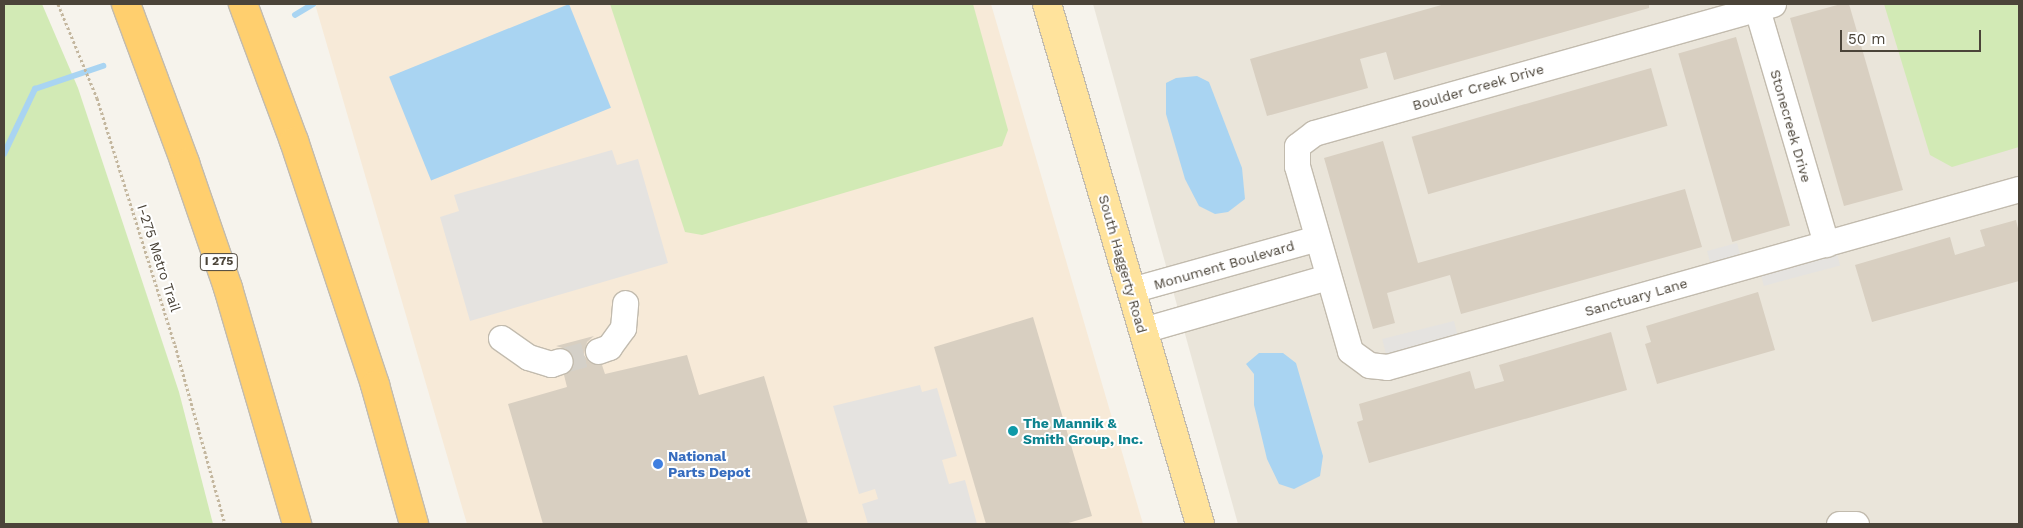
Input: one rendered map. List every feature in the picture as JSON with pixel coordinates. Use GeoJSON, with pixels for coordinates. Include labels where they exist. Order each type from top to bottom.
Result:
{"type":"FeatureCollection","features":[{"type":"Feature","properties":{"kind":"highway","name":"I 275"},"geometry":{"type":"LineString","coordinates":[[126,4],[185,162],[228,288],[297,524]]}},
{"type":"Feature","properties":{"kind":"highway"},"geometry":{"type":"LineString","coordinates":[[243,4],[288,123],[350,310],[414,524]]}},
{"type":"Feature","properties":{"kind":"main road","name":"South Haggerty Road"},"geometry":{"type":"LineString","coordinates":[[1047,4],[1200,524]]}},
{"type":"Feature","properties":{"kind":"street","name":"Stonecreek Drive"},"geometry":{"type":"LineString","coordinates":[[1765,6],[1826,244]]}},
{"type":"Feature","properties":{"kind":"street","name":"Boulder Creek Drive"},"geometry":{"type":"LineString","coordinates":[[1322,258],[1296,166],[1297,146],[1314,133],[1765,6]]}},
{"type":"Feature","properties":{"kind":"street","name":"Sanctuary Lane"},"geometry":{"type":"LineString","coordinates":[[1322,258],[1350,351],[1369,365],[1387,367],[2019,189]]}},
{"type":"Feature","properties":{"kind":"street","name":"Monument Boulevard"},"geometry":{"type":"LineString","coordinates":[[1131,290],[1322,258]]}},
{"type":"Feature","properties":{"kind":"street"},"geometry":{"type":"LineString","coordinates":[[1143,330],[1322,258]]}},
{"type":"Feature","properties":{"kind":"street"},"geometry":{"type":"LineString","coordinates":[[598,351],[609,347],[623,328],[625,303]]}},
{"type":"Feature","properties":{"kind":"street"},"geometry":{"type":"LineString","coordinates":[[502,338],[528,357],[551,364],[560,362]]}},
{"type":"Feature","properties":{"kind":"street"},"geometry":{"type":"LineString","coordinates":[[1839,524],[1856,524]]}},
{"type":"Feature","properties":{"kind":"path","name":"I-275 Metro Trail"},"geometry":{"type":"LineString","coordinates":[[58,4],[97,98],[175,345],[225,524]]}},
{"type":"Feature","properties":{"kind":"shaded area"},"geometry":{"type":"Polygon","coordinates":[[[315,4],[991,4],[1143,524],[467,524],[315,4]]]}},
{"type":"Feature","properties":{"kind":"shaded area"},"geometry":{"type":"Polygon","coordinates":[[[1093,4],[2019,4],[2019,524],[1238,524],[1093,4]]]}},
{"type":"Feature","properties":{"kind":"shaded area"},"geometry":{"type":"Polygon","coordinates":[[[612,150],[617,165],[638,159],[668,263],[470,321],[440,217],[459,211],[454,195],[612,150]]]}},
{"type":"Feature","properties":{"kind":"shaded area"},"geometry":{"type":"Polygon","coordinates":[[[1737,243],[1741,258],[1711,266],[1707,251],[1737,243]]]}},
{"type":"Feature","properties":{"kind":"shaded area"},"geometry":{"type":"Polygon","coordinates":[[[1836,250],[1840,265],[1764,286],[1760,270],[1836,250]]]}},
{"type":"Feature","properties":{"kind":"shaded area"},"geometry":{"type":"Polygon","coordinates":[[[1454,321],[1458,337],[1386,354],[1382,339],[1454,321]]]}},
{"type":"Feature","properties":{"kind":"shaded area"},"geometry":{"type":"Polygon","coordinates":[[[920,385],[922,392],[937,388],[957,456],[942,460],[949,484],[965,480],[977,524],[868,524],[862,504],[878,499],[875,489],[859,494],[833,406],[920,385]]]}},
{"type":"Feature","properties":{"kind":"green space"},"geometry":{"type":"Polygon","coordinates":[[[4,4],[42,4],[78,88],[179,392],[213,524],[4,524],[4,4]]]}},
{"type":"Feature","properties":{"kind":"green space"},"geometry":{"type":"Polygon","coordinates":[[[610,4],[973,4],[1008,130],[1002,146],[702,235],[685,232],[610,4]]]}},
{"type":"Feature","properties":{"kind":"green space"},"geometry":{"type":"Polygon","coordinates":[[[1884,4],[2019,4],[2019,147],[1952,167],[1930,155],[1884,4]]]}},
{"type":"Feature","properties":{"kind":"water"},"geometry":{"type":"Polygon","coordinates":[[[569,4],[611,108],[431,181],[389,77],[569,4]]]}},
{"type":"Feature","properties":{"kind":"water"},"geometry":{"type":"Polygon","coordinates":[[[1197,76],[1209,82],[1242,168],[1245,199],[1228,212],[1215,214],[1199,206],[1185,179],[1166,114],[1166,83],[1176,78],[1197,76]]]}},
{"type":"Feature","properties":{"kind":"water"},"geometry":{"type":"Polygon","coordinates":[[[1259,353],[1283,353],[1296,363],[1323,456],[1320,476],[1294,489],[1279,484],[1267,459],[1254,405],[1254,374],[1246,364],[1259,353]]]}},
{"type":"Feature","properties":{"kind":"building"},"geometry":{"type":"Polygon","coordinates":[[[1445,4],[1649,4],[1649,8],[1394,80],[1386,52],[1360,59],[1368,88],[1267,116],[1250,59],[1445,4]]]}},
{"type":"Feature","properties":{"kind":"building"},"geometry":{"type":"Polygon","coordinates":[[[1841,4],[1849,4],[1903,190],[1844,206],[1790,18],[1841,4]]]}},
{"type":"Feature","properties":{"kind":"building"},"geometry":{"type":"Polygon","coordinates":[[[1736,37],[1790,225],[1732,242],[1678,54],[1736,37]]]}},
{"type":"Feature","properties":{"kind":"building"},"geometry":{"type":"Polygon","coordinates":[[[1651,68],[1668,126],[1428,194],[1412,137],[1651,68]]]}},
{"type":"Feature","properties":{"kind":"building"},"geometry":{"type":"Polygon","coordinates":[[[1383,141],[1418,263],[1685,189],[1702,247],[1461,314],[1450,275],[1387,293],[1395,323],[1373,329],[1324,158],[1383,141]]]}},
{"type":"Feature","properties":{"kind":"building"},"geometry":{"type":"Polygon","coordinates":[[[2016,220],[2019,233],[2019,281],[1872,322],[1855,265],[1950,237],[1955,255],[1985,246],[1980,230],[2016,220]]]}},
{"type":"Feature","properties":{"kind":"building"},"geometry":{"type":"Polygon","coordinates":[[[1758,292],[1775,350],[1657,384],[1645,344],[1651,342],[1646,326],[1758,292]]]}},
{"type":"Feature","properties":{"kind":"building","name":"The Mannik & Smith Group, Inc."},"geometry":{"type":"Polygon","coordinates":[[[1033,317],[1092,516],[1065,524],[986,524],[934,347],[1033,317]]]}},
{"type":"Feature","properties":{"kind":"building"},"geometry":{"type":"Polygon","coordinates":[[[1611,332],[1627,390],[1369,463],[1357,422],[1363,420],[1359,404],[1470,371],[1475,389],[1504,381],[1499,365],[1611,332]]]}},
{"type":"Feature","properties":{"kind":"building","name":"National Parts Depot"},"geometry":{"type":"Polygon","coordinates":[[[594,336],[587,342],[584,355],[589,362],[602,365],[605,374],[687,355],[699,395],[764,376],[808,524],[543,524],[508,404],[567,387],[564,375],[571,370],[574,357],[569,350],[556,346],[594,336]]]}},
{"type":"Feature","properties":{"kind":"waterway"},"geometry":{"type":"LineString","coordinates":[[295,15],[313,4]]}},
{"type":"Feature","properties":{"kind":"waterway"},"geometry":{"type":"LineString","coordinates":[[4,154],[35,89],[103,66]]}},
{"type":"Feature","properties":{"kind":"tunnel"},"geometry":{"type":"LineString","coordinates":[[560,361],[598,351]]}},
{"type":"Feature","properties":{"kind":"place","name":"The Mannik & Smith Group, Inc."},"geometry":{"type":"Point","coordinates":[1013,431]}},
{"type":"Feature","properties":{"kind":"place","name":"National Parts Depot"},"geometry":{"type":"Point","coordinates":[658,464]}}]}
